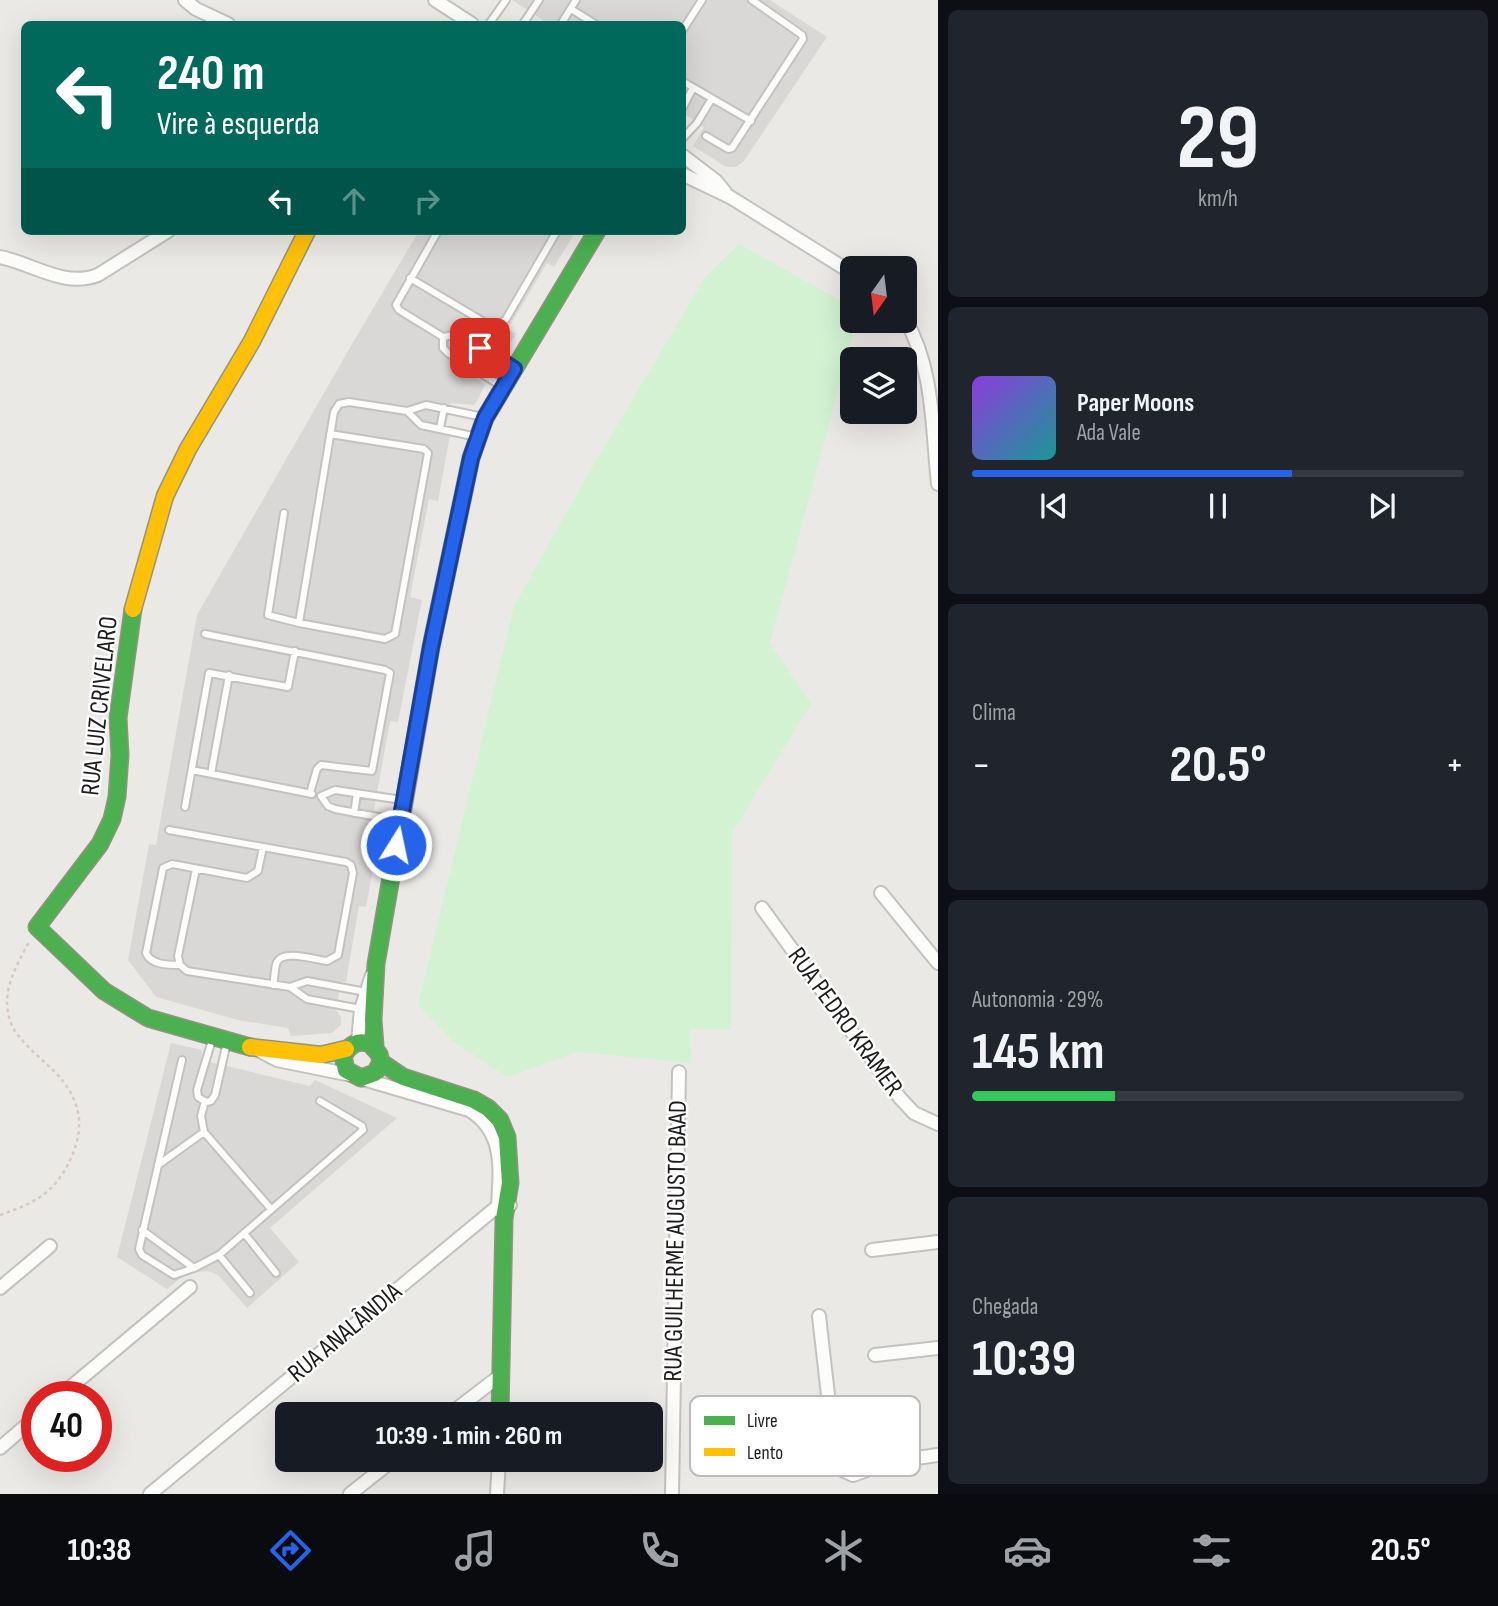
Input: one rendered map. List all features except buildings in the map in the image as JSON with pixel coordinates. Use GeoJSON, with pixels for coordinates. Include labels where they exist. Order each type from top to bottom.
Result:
{"type":"FeatureCollection","features":[{"type":"Feature","properties":{"kind":"street"},"geometry":{"type":"LineString","coordinates":[[185,0],[196,9],[222,21]]}},
{"type":"Feature","properties":{"kind":"street"},"geometry":{"type":"LineString","coordinates":[[435,0],[467,21]]}},
{"type":"Feature","properties":{"kind":"street"},"geometry":{"type":"LineString","coordinates":[[686,158],[716,181],[730,197]]}},
{"type":"Feature","properties":{"kind":"street"},"geometry":{"type":"LineString","coordinates":[[686,176],[730,197],[840,265]]}},
{"type":"Feature","properties":{"kind":"street"},"geometry":{"type":"LineString","coordinates":[[0,257],[72,281],[87,279],[99,275],[162,235]]}},
{"type":"Feature","properties":{"kind":"street","name":"RUA LUIZ CRIVELARO"},"geometry":{"type":"LineString","coordinates":[[37,927],[100,844],[112,819],[117,797],[120,755],[118,718],[130,625],[143,567],[165,496],[188,449],[252,341],[305,235]]}},
{"type":"Feature","properties":{"kind":"street"},"geometry":{"type":"LineString","coordinates":[[357,1077],[375,1073],[381,1062],[375,1046],[373,1020],[376,964],[431,647],[477,437],[503,387],[595,235]]}},
{"type":"Feature","properties":{"kind":"street"},"geometry":{"type":"LineString","coordinates":[[913,333],[923,361],[938,484]]}},
{"type":"Feature","properties":{"kind":"street"},"geometry":{"type":"LineString","coordinates":[[881,892],[938,963]]}},
{"type":"Feature","properties":{"kind":"street","name":"RUA PEDRO KRAMER"},"geometry":{"type":"LineString","coordinates":[[762,908],[900,1098],[914,1113],[938,1124]]}},
{"type":"Feature","properties":{"kind":"street"},"geometry":{"type":"LineString","coordinates":[[37,927],[86,975],[127,1007],[170,1026],[255,1048],[321,1055],[352,1045],[370,1042],[375,1046]]}},
{"type":"Feature","properties":{"kind":"street"},"geometry":{"type":"LineString","coordinates":[[357,1077],[343,1063],[352,1045],[376,964]]}},
{"type":"Feature","properties":{"kind":"street"},"geometry":{"type":"LineString","coordinates":[[255,1048],[277,1060],[357,1077],[484,1112]]}},
{"type":"Feature","properties":{"kind":"street"},"geometry":{"type":"LineString","coordinates":[[381,1062],[404,1078],[460,1094],[484,1112],[501,1120],[508,1132],[510,1147],[504,1210],[500,1402]]}},
{"type":"Feature","properties":{"kind":"street","name":"RUA GUILHERME AUGUSTO BAAD"},"geometry":{"type":"LineString","coordinates":[[672,1494],[679,1072]]}},
{"type":"Feature","properties":{"kind":"street","name":"RUA ANALÂNDIA"},"geometry":{"type":"LineString","coordinates":[[150,1494],[504,1210]]}},
{"type":"Feature","properties":{"kind":"street"},"geometry":{"type":"LineString","coordinates":[[872,1250],[938,1242]]}},
{"type":"Feature","properties":{"kind":"street"},"geometry":{"type":"LineString","coordinates":[[0,1288],[50,1246]]}},
{"type":"Feature","properties":{"kind":"street"},"geometry":{"type":"LineString","coordinates":[[78,1381],[190,1287]]}},
{"type":"Feature","properties":{"kind":"street"},"geometry":{"type":"LineString","coordinates":[[819,1316],[829,1396]]}},
{"type":"Feature","properties":{"kind":"street"},"geometry":{"type":"LineString","coordinates":[[875,1355],[938,1348]]}},
{"type":"Feature","properties":{"kind":"street"},"geometry":{"type":"LineString","coordinates":[[466,1402],[501,1375]]}},
{"type":"Feature","properties":{"kind":"street"},"geometry":{"type":"LineString","coordinates":[[0,1448],[21,1430]]}},
{"type":"Feature","properties":{"kind":"street"},"geometry":{"type":"LineString","coordinates":[[920,1458],[938,1455]]}},
{"type":"Feature","properties":{"kind":"street"},"geometry":{"type":"LineString","coordinates":[[349,1494],[377,1472]]}},
{"type":"Feature","properties":{"kind":"street"},"geometry":{"type":"LineString","coordinates":[[497,1494],[498,1472]]}},
{"type":"Feature","properties":{"kind":"lane"},"geometry":{"type":"LineString","coordinates":[[491,21],[506,0]]}},
{"type":"Feature","properties":{"kind":"lane"},"geometry":{"type":"LineString","coordinates":[[525,21],[539,0]]}},
{"type":"Feature","properties":{"kind":"lane"},"geometry":{"type":"LineString","coordinates":[[563,21],[576,0]]}},
{"type":"Feature","properties":{"kind":"lane"},"geometry":{"type":"LineString","coordinates":[[686,24],[702,0]]}},
{"type":"Feature","properties":{"kind":"lane"},"geometry":{"type":"LineString","coordinates":[[706,136],[731,149],[803,39],[802,35],[752,0]]}},
{"type":"Feature","properties":{"kind":"lane"},"geometry":{"type":"LineString","coordinates":[[571,9],[590,21]]}},
{"type":"Feature","properties":{"kind":"lane"},"geometry":{"type":"LineString","coordinates":[[686,84],[751,121]]}},
{"type":"Feature","properties":{"kind":"lane"},"geometry":{"type":"LineString","coordinates":[[686,101],[693,88]]}},
{"type":"Feature","properties":{"kind":"lane"},"geometry":{"type":"LineString","coordinates":[[686,134],[711,100]]}},
{"type":"Feature","properties":{"kind":"lane"},"geometry":{"type":"LineString","coordinates":[[436,235],[396,302],[397,309],[443,338],[446,351],[503,387]]}},
{"type":"Feature","properties":{"kind":"lane"},"geometry":{"type":"LineString","coordinates":[[410,278],[489,325],[499,325],[506,319],[555,235]]}},
{"type":"Feature","properties":{"kind":"lane"},"geometry":{"type":"LineString","coordinates":[[443,338],[454,335],[514,369]]}},
{"type":"Feature","properties":{"kind":"lane"},"geometry":{"type":"LineString","coordinates":[[469,365],[480,348]]}},
{"type":"Feature","properties":{"kind":"lane"},"geometry":{"type":"LineString","coordinates":[[299,623],[334,412],[344,402],[407,411],[426,405],[485,418]]}},
{"type":"Feature","properties":{"kind":"lane"},"geometry":{"type":"LineString","coordinates":[[440,428],[444,408]]}},
{"type":"Feature","properties":{"kind":"lane"},"geometry":{"type":"LineString","coordinates":[[407,411],[418,423],[477,437]]}},
{"type":"Feature","properties":{"kind":"lane"},"geometry":{"type":"LineString","coordinates":[[284,513],[268,614],[273,618],[385,639],[395,634],[428,455],[424,449],[330,434]]}},
{"type":"Feature","properties":{"kind":"lane"},"geometry":{"type":"LineString","coordinates":[[205,634],[385,670],[391,676],[372,771],[321,765],[317,769],[310,793]]}},
{"type":"Feature","properties":{"kind":"lane"},"geometry":{"type":"LineString","coordinates":[[185,807],[209,673],[288,687],[295,651]]}},
{"type":"Feature","properties":{"kind":"lane"},"geometry":{"type":"LineString","coordinates":[[211,774],[229,675]]}},
{"type":"Feature","properties":{"kind":"lane"},"geometry":{"type":"LineString","coordinates":[[192,770],[310,793],[321,796],[331,807],[400,821]]}},
{"type":"Feature","properties":{"kind":"lane"},"geometry":{"type":"LineString","coordinates":[[321,796],[335,790],[404,800]]}},
{"type":"Feature","properties":{"kind":"lane"},"geometry":{"type":"LineString","coordinates":[[354,813],[357,794]]}},
{"type":"Feature","properties":{"kind":"lane"},"geometry":{"type":"LineString","coordinates":[[169,830],[351,865],[353,870],[338,955],[327,961],[282,956],[277,962],[274,985]]}},
{"type":"Feature","properties":{"kind":"lane"},"geometry":{"type":"LineString","coordinates":[[263,847],[258,871],[247,878],[172,864],[163,868],[147,956],[151,961],[180,965],[187,971],[290,987],[307,981],[366,992]]}},
{"type":"Feature","properties":{"kind":"lane"},"geometry":{"type":"LineString","coordinates":[[180,965],[178,956],[195,869]]}},
{"type":"Feature","properties":{"kind":"lane"},"geometry":{"type":"LineString","coordinates":[[326,1003],[329,986]]}},
{"type":"Feature","properties":{"kind":"lane"},"geometry":{"type":"LineString","coordinates":[[290,987],[302,996],[361,1009]]}},
{"type":"Feature","properties":{"kind":"lane"},"geometry":{"type":"LineString","coordinates":[[220,1040],[221,1072],[214,1099],[205,1101],[199,1099],[197,1094],[204,1068],[220,1040]]}},
{"type":"Feature","properties":{"kind":"lane"},"geometry":{"type":"LineString","coordinates":[[182,1060],[139,1249],[142,1255],[174,1275],[219,1255],[363,1130],[362,1126],[320,1101]]}},
{"type":"Feature","properties":{"kind":"lane"},"geometry":{"type":"LineString","coordinates":[[204,1068],[221,1072]]}},
{"type":"Feature","properties":{"kind":"lane"},"geometry":{"type":"LineString","coordinates":[[205,1101],[201,1116],[204,1132],[271,1209]]}},
{"type":"Feature","properties":{"kind":"lane"},"geometry":{"type":"LineString","coordinates":[[158,1165],[204,1132]]}},
{"type":"Feature","properties":{"kind":"lane"},"geometry":{"type":"LineString","coordinates":[[142,1230],[194,1268]]}},
{"type":"Feature","properties":{"kind":"lane"},"geometry":{"type":"LineString","coordinates":[[244,1233],[276,1273]]}},
{"type":"Feature","properties":{"kind":"lane"},"geometry":{"type":"LineString","coordinates":[[219,1255],[250,1293]]}},
{"type":"Feature","properties":{"kind":"path"},"geometry":{"type":"LineString","coordinates":[[0,1214],[25,1206],[48,1191],[63,1173],[74,1148],[79,1125],[72,1093],[10,1023],[7,1008],[8,988],[37,927]]}},
{"type":"Feature","properties":{"kind":"shaded area"},"geometry":{"type":"Polygon","coordinates":[[[512,0],[770,0],[827,37],[744,161],[736,167],[726,167],[693,146],[704,127],[686,115],[686,21],[544,21],[512,0]]]}},
{"type":"Feature","properties":{"kind":"shaded area"},"geometry":{"type":"Polygon","coordinates":[[[417,235],[574,235],[554,267],[547,263],[508,329],[516,334],[508,346],[502,349],[491,348],[478,370],[475,377],[485,385],[477,401],[474,405],[451,403],[444,433],[450,435],[438,501],[429,499],[410,597],[422,600],[398,722],[390,721],[367,849],[376,852],[366,907],[359,906],[346,982],[341,982],[336,1010],[341,1017],[341,1025],[332,1033],[291,1036],[288,1028],[238,1020],[156,997],[128,960],[149,844],[156,845],[197,615],[417,235]]]}},
{"type":"Feature","properties":{"kind":"shaded area"},"geometry":{"type":"Polygon","coordinates":[[[171,1043],[202,1050],[201,1060],[310,1086],[315,1080],[397,1118],[270,1228],[299,1262],[247,1308],[218,1275],[208,1271],[187,1273],[167,1289],[117,1257],[171,1043]]]}},
{"type":"Feature","properties":{"kind":"green space"},"geometry":{"type":"Polygon","coordinates":[[[739,244],[840,300],[840,333],[853,333],[850,347],[840,347],[840,383],[770,643],[811,704],[732,833],[731,1030],[690,1029],[691,1063],[578,1052],[507,1077],[451,1040],[418,1005],[514,606],[705,277],[739,244]]]}},
{"type":"Feature","properties":{"kind":"traffic: fast"},"geometry":{"type":"LineString","coordinates":[[375,1046],[373,1020],[376,964],[431,647],[471,458],[485,418],[595,235]]}},
{"type":"Feature","properties":{"kind":"traffic: fast"},"geometry":{"type":"LineString","coordinates":[[133,609],[118,718],[120,755],[117,797],[112,819],[100,844],[37,927],[104,991],[148,1018],[250,1047]]}},
{"type":"Feature","properties":{"kind":"traffic: fast"},"geometry":{"type":"LineString","coordinates":[[361,1042],[370,1044],[379,1054],[381,1062],[375,1073],[361,1078],[346,1070],[343,1056],[354,1044],[361,1042]]}},
{"type":"Feature","properties":{"kind":"traffic: fast"},"geometry":{"type":"LineString","coordinates":[[381,1062],[403,1077],[474,1100],[488,1108],[500,1120],[507,1137],[510,1183],[504,1219],[500,1402]]}},
{"type":"Feature","properties":{"kind":"traffic: slow"},"geometry":{"type":"LineString","coordinates":[[133,609],[165,496],[188,449],[252,341],[305,235]]}},
{"type":"Feature","properties":{"kind":"traffic: slow"},"geometry":{"type":"LineString","coordinates":[[250,1047],[321,1055],[346,1049]]}},
{"type":"Feature","properties":{"kind":"route"},"geometry":{"type":"LineString","coordinates":[[396,845],[431,647],[471,458],[485,418],[514,369],[480,348]]}}]}
